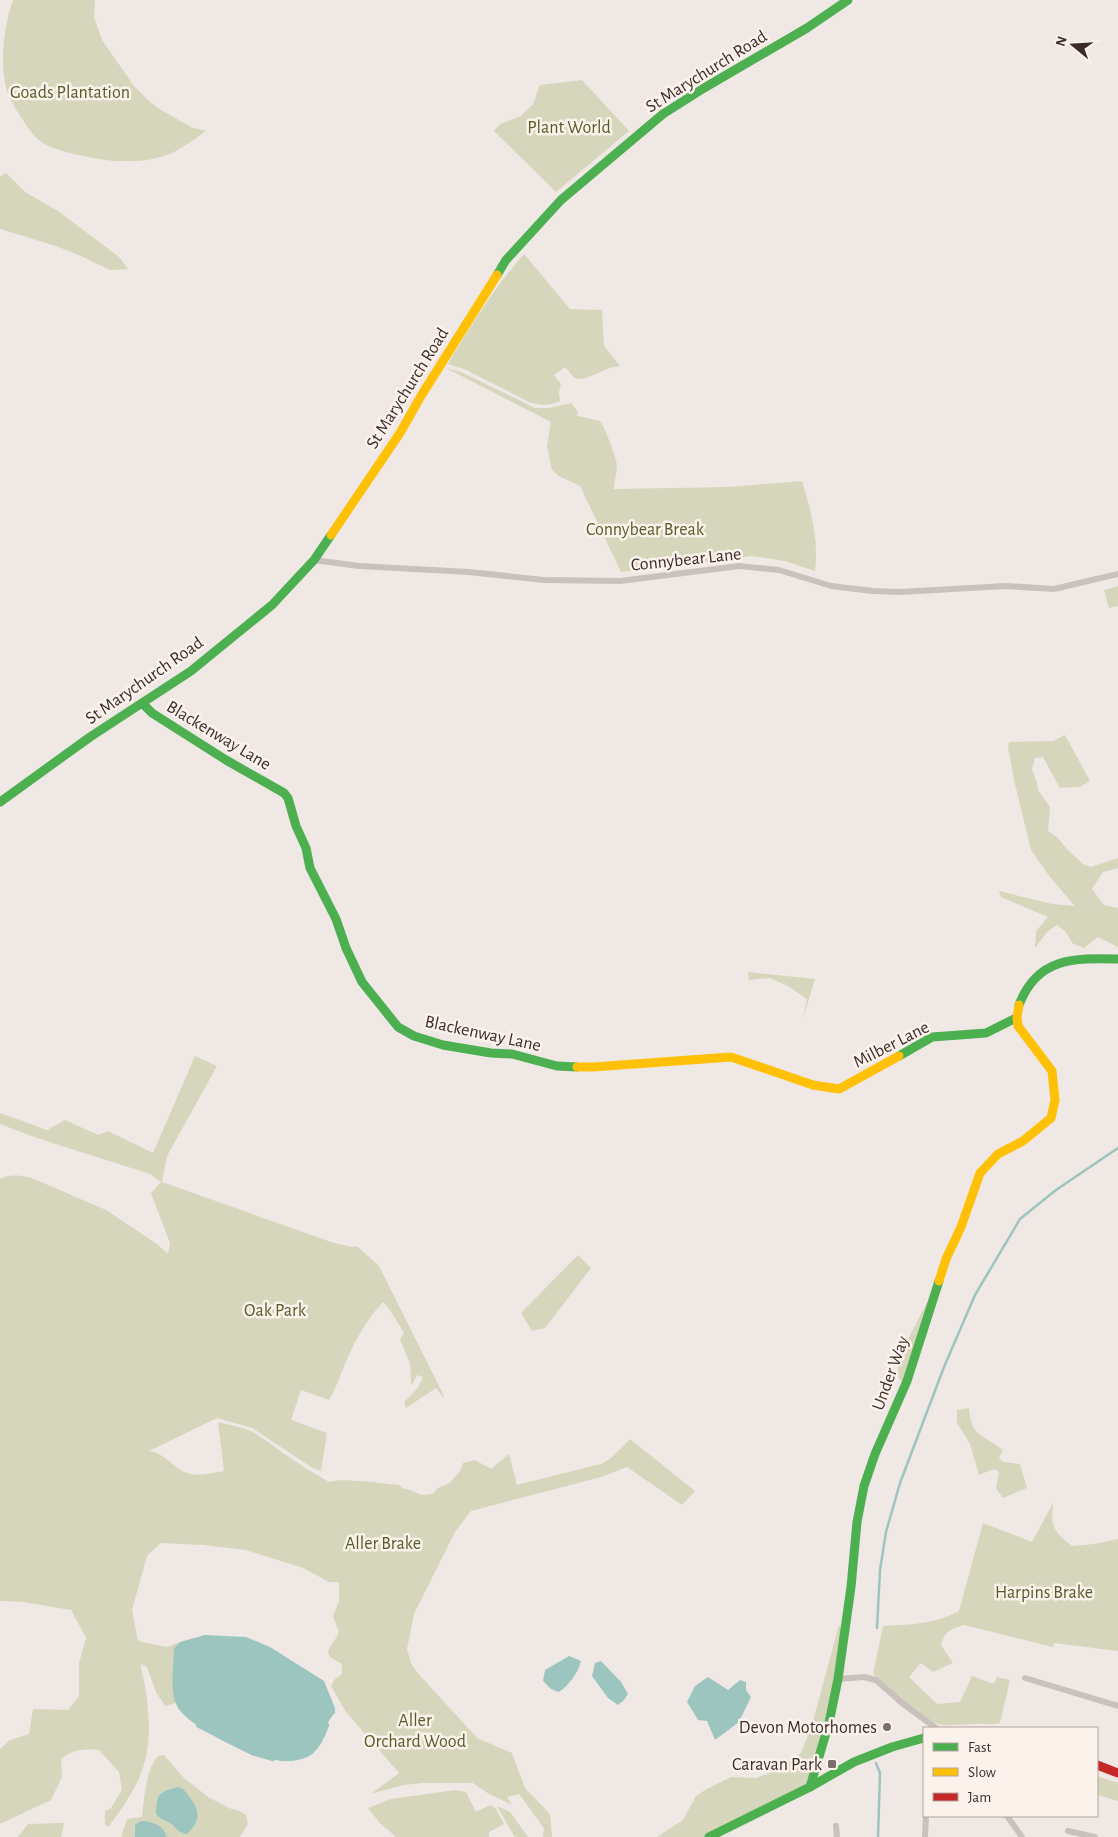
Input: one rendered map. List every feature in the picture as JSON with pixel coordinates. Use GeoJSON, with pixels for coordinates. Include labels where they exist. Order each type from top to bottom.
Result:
{"type":"FeatureCollection","features":[{"type":"Feature","properties":{"kind":"street","name":"St Marychurch Road"},"geometry":{"type":"LineString","coordinates":[[0,802],[90,737],[191,670],[272,605],[314,560],[400,433],[506,260],[533,228],[561,200],[663,114],[807,28],[848,0]]}},
{"type":"Feature","properties":{"kind":"street","name":"Connybear Lane"},"geometry":{"type":"LineString","coordinates":[[314,560],[359,566],[469,572],[544,580],[620,581],[739,566],[779,570],[831,586],[900,592],[1006,586],[1054,589],[1118,574]]}},
{"type":"Feature","properties":{"kind":"street","name":"Blackenway Lane"},"geometry":{"type":"LineString","coordinates":[[142,704],[152,713],[217,754],[284,793],[288,798],[296,826],[306,848],[310,868],[336,919],[346,948],[362,982],[398,1027],[414,1036],[442,1045],[491,1053],[512,1054],[557,1066],[593,1067],[686,1058],[732,1057],[813,1085],[840,1088]]}},
{"type":"Feature","properties":{"kind":"street"},"geometry":{"type":"LineString","coordinates":[[1016,1018],[1020,1002],[1031,981],[1053,963],[1081,958],[1118,959]]}},
{"type":"Feature","properties":{"kind":"street","name":"Milber Lane"},"geometry":{"type":"LineString","coordinates":[[840,1088],[932,1037],[972,1036],[986,1033],[1016,1018]]}},
{"type":"Feature","properties":{"kind":"street","name":"Under Way"},"geometry":{"type":"LineString","coordinates":[[810,1787],[829,1723],[838,1679],[851,1587],[857,1522],[864,1486],[875,1454],[907,1381],[946,1259],[961,1227],[980,1173],[998,1154],[1023,1141],[1042,1128],[1051,1118],[1054,1100],[1052,1071],[1018,1026],[1016,1018]]}},
{"type":"Feature","properties":{"kind":"street"},"geometry":{"type":"LineString","coordinates":[[838,1679],[864,1677],[876,1680],[902,1703],[935,1727]]}},
{"type":"Feature","properties":{"kind":"street"},"geometry":{"type":"LineString","coordinates":[[1025,1678],[1118,1706]]}},
{"type":"Feature","properties":{"kind":"street"},"geometry":{"type":"LineString","coordinates":[[709,1837],[810,1787],[854,1762],[892,1747],[923,1738]]}},
{"type":"Feature","properties":{"kind":"street"},"geometry":{"type":"LineString","coordinates":[[1098,1765],[1118,1773]]}},
{"type":"Feature","properties":{"kind":"street"},"geometry":{"type":"LineString","coordinates":[[925,1837],[926,1817]]}},
{"type":"Feature","properties":{"kind":"street"},"geometry":{"type":"LineString","coordinates":[[1008,1817],[1022,1837]]}},
{"type":"Feature","properties":{"kind":"street"},"geometry":{"type":"LineString","coordinates":[[836,1826],[837,1837]]}},
{"type":"Feature","properties":{"kind":"street"},"geometry":{"type":"LineString","coordinates":[[1068,1831],[1094,1837]]}},
{"type":"Feature","properties":{"kind":"green space","name":"Goads Plantation"},"geometry":{"type":"Polygon","coordinates":[[[13,0],[95,0],[94,17],[102,40],[134,86],[161,110],[191,127],[206,131],[174,152],[154,159],[132,161],[99,159],[76,154],[57,149],[40,141],[30,130],[10,99],[4,77],[4,43],[7,21],[13,0]]]}},
{"type":"Feature","properties":{"kind":"green space","name":"Plant World"},"geometry":{"type":"Polygon","coordinates":[[[582,80],[629,131],[556,192],[494,131],[500,124],[521,116],[533,104],[540,85],[582,80]]]}},
{"type":"Feature","properties":{"kind":"green space"},"geometry":{"type":"Polygon","coordinates":[[[6,173],[25,192],[58,211],[119,257],[128,269],[110,270],[56,246],[0,229],[0,177],[6,173]]]}},
{"type":"Feature","properties":{"kind":"green space"},"geometry":{"type":"Polygon","coordinates":[[[524,254],[570,309],[602,310],[604,346],[620,366],[579,379],[575,378],[565,367],[554,375],[561,384],[559,392],[560,401],[548,405],[527,401],[464,369],[448,364],[483,307],[524,254]]]}},
{"type":"Feature","properties":{"kind":"green space","name":"Connybear Break"},"geometry":{"type":"Polygon","coordinates":[[[446,368],[461,372],[535,408],[549,408],[571,403],[579,413],[576,414],[578,416],[600,421],[617,465],[614,489],[729,487],[802,481],[815,537],[815,571],[785,561],[752,556],[621,572],[580,486],[559,476],[552,470],[547,446],[551,422],[446,368]]]}},
{"type":"Feature","properties":{"kind":"green space"},"geometry":{"type":"Polygon","coordinates":[[[1118,586],[1118,606],[1109,608],[1104,590],[1118,586]]]}},
{"type":"Feature","properties":{"kind":"green space"},"geometry":{"type":"Polygon","coordinates":[[[1065,735],[1090,781],[1080,787],[1060,788],[1043,757],[1035,758],[1032,769],[1038,790],[1050,807],[1048,831],[1057,837],[1083,864],[1091,867],[1118,858],[1118,868],[1103,872],[1092,889],[1104,905],[1118,908],[1118,947],[1098,937],[1084,948],[1072,943],[1066,932],[1057,925],[1047,932],[1035,948],[1036,931],[1048,917],[1001,897],[999,891],[1052,904],[1075,906],[1050,877],[1031,850],[1008,747],[1009,742],[1053,741],[1065,735]]]}},
{"type":"Feature","properties":{"kind":"green space"},"geometry":{"type":"Polygon","coordinates":[[[748,972],[815,979],[803,1018],[807,999],[788,986],[770,978],[749,980],[748,972]]]}},
{"type":"Feature","properties":{"kind":"green space"},"geometry":{"type":"Polygon","coordinates":[[[195,1056],[217,1066],[167,1156],[162,1182],[334,1243],[352,1247],[357,1246],[379,1266],[444,1396],[436,1388],[406,1408],[405,1401],[418,1388],[423,1377],[417,1375],[412,1385],[410,1364],[400,1339],[404,1333],[383,1302],[359,1335],[329,1400],[301,1390],[291,1420],[327,1433],[321,1471],[311,1467],[252,1428],[217,1418],[149,1451],[155,1452],[187,1473],[201,1475],[224,1471],[218,1422],[255,1433],[299,1464],[329,1482],[353,1480],[400,1485],[402,1488],[421,1495],[432,1494],[438,1488],[450,1483],[460,1471],[463,1463],[475,1460],[491,1469],[509,1454],[517,1485],[601,1464],[610,1459],[630,1439],[695,1491],[682,1505],[627,1467],[601,1477],[471,1511],[455,1532],[414,1614],[407,1649],[411,1663],[416,1671],[477,1738],[512,1753],[525,1788],[550,1814],[552,1837],[543,1837],[544,1828],[519,1794],[507,1797],[512,1805],[489,1794],[473,1783],[404,1785],[371,1794],[399,1773],[346,1712],[331,1686],[334,1680],[342,1674],[342,1664],[330,1657],[328,1652],[338,1635],[338,1627],[333,1616],[339,1601],[339,1582],[329,1582],[303,1568],[246,1550],[161,1543],[147,1556],[132,1610],[138,1641],[167,1647],[180,1642],[174,1648],[176,1703],[165,1706],[156,1692],[147,1667],[141,1664],[148,1708],[148,1745],[145,1761],[132,1793],[108,1827],[105,1824],[105,1811],[111,1808],[122,1790],[119,1772],[99,1750],[78,1750],[61,1760],[62,1777],[51,1800],[0,1824],[0,1749],[10,1740],[29,1734],[33,1709],[68,1710],[79,1696],[79,1663],[86,1638],[71,1610],[23,1602],[0,1601],[0,1179],[8,1176],[17,1176],[34,1179],[106,1210],[157,1244],[168,1254],[170,1243],[151,1193],[161,1182],[150,1174],[37,1138],[0,1124],[0,1113],[47,1130],[65,1120],[98,1135],[108,1131],[153,1153],[195,1056]]]}},
{"type":"Feature","properties":{"kind":"green space"},"geometry":{"type":"Polygon","coordinates":[[[578,1255],[591,1268],[545,1328],[532,1331],[521,1313],[578,1255]]]}},
{"type":"Feature","properties":{"kind":"green space"},"geometry":{"type":"Polygon","coordinates":[[[928,1301],[902,1383],[898,1376],[898,1358],[928,1301]]]}},
{"type":"Feature","properties":{"kind":"green space"},"geometry":{"type":"Polygon","coordinates":[[[969,1408],[970,1418],[975,1430],[1003,1450],[999,1458],[1003,1462],[1020,1464],[1027,1488],[1003,1498],[996,1488],[999,1472],[994,1469],[979,1475],[970,1444],[957,1423],[957,1410],[969,1408]]]}},
{"type":"Feature","properties":{"kind":"green space","name":"Harpins Brake"},"geometry":{"type":"Polygon","coordinates":[[[1053,1503],[1053,1524],[1057,1532],[1072,1546],[1118,1539],[1118,1651],[1054,1643],[1053,1647],[964,1625],[959,1626],[947,1634],[941,1645],[953,1663],[933,1672],[921,1663],[909,1677],[937,1704],[960,1702],[972,1676],[994,1684],[997,1677],[1010,1680],[1000,1723],[942,1725],[925,1718],[873,1674],[883,1626],[932,1621],[959,1611],[983,1523],[1032,1542],[1053,1503]]]}},
{"type":"Feature","properties":{"kind":"green space"},"geometry":{"type":"Polygon","coordinates":[[[839,1625],[844,1633],[839,1665],[810,1787],[709,1837],[657,1837],[683,1820],[696,1796],[705,1790],[731,1777],[756,1778],[781,1769],[801,1753],[812,1725],[839,1625]]]}},
{"type":"Feature","properties":{"kind":"green space"},"geometry":{"type":"Polygon","coordinates":[[[164,1755],[183,1777],[208,1797],[246,1815],[248,1824],[240,1837],[121,1837],[127,1819],[142,1817],[146,1785],[151,1769],[158,1756],[164,1755]]]}},
{"type":"Feature","properties":{"kind":"green space"},"geometry":{"type":"Polygon","coordinates":[[[1098,1776],[1118,1783],[1118,1801],[1098,1795],[1098,1776]]]}},
{"type":"Feature","properties":{"kind":"green space"},"geometry":{"type":"Polygon","coordinates":[[[455,1790],[466,1792],[476,1812],[490,1805],[496,1809],[504,1824],[489,1832],[489,1837],[396,1837],[380,1823],[368,1808],[391,1799],[455,1790]]]}},
{"type":"Feature","properties":{"kind":"green space"},"geometry":{"type":"Polygon","coordinates":[[[497,1806],[510,1812],[528,1837],[515,1837],[497,1806]]]}},
{"type":"Feature","properties":{"kind":"green space"},"geometry":{"type":"Polygon","coordinates":[[[64,1823],[61,1837],[18,1837],[28,1824],[64,1823]]]}},
{"type":"Feature","properties":{"kind":"water"},"geometry":{"type":"Polygon","coordinates":[[[205,1635],[246,1637],[270,1647],[324,1681],[335,1708],[335,1713],[313,1753],[302,1759],[292,1761],[265,1758],[230,1745],[191,1721],[182,1713],[177,1706],[173,1692],[174,1648],[180,1642],[205,1635]]]}},
{"type":"Feature","properties":{"kind":"water"},"geometry":{"type":"Polygon","coordinates":[[[569,1656],[581,1661],[580,1665],[570,1682],[563,1689],[559,1692],[551,1689],[543,1681],[545,1670],[569,1656]]]}},
{"type":"Feature","properties":{"kind":"water"},"geometry":{"type":"Polygon","coordinates":[[[601,1661],[621,1682],[628,1694],[618,1705],[608,1698],[592,1676],[595,1663],[601,1661]]]}},
{"type":"Feature","properties":{"kind":"water"},"geometry":{"type":"Polygon","coordinates":[[[708,1677],[728,1690],[740,1680],[746,1682],[746,1690],[751,1697],[739,1722],[715,1740],[707,1721],[698,1720],[687,1702],[695,1686],[708,1677]]]}},
{"type":"Feature","properties":{"kind":"water"},"geometry":{"type":"Polygon","coordinates":[[[178,1787],[183,1789],[195,1805],[198,1816],[193,1828],[187,1834],[179,1831],[156,1814],[160,1795],[163,1792],[178,1787]]]}},
{"type":"Feature","properties":{"kind":"water"},"geometry":{"type":"Polygon","coordinates":[[[141,1821],[157,1825],[166,1833],[167,1837],[135,1837],[135,1825],[141,1821]]]}},
{"type":"Feature","properties":{"kind":"waterway"},"geometry":{"type":"LineString","coordinates":[[877,1628],[880,1570],[886,1532],[900,1483],[944,1367],[975,1295],[1020,1219],[1056,1190],[1118,1148]]}},
{"type":"Feature","properties":{"kind":"waterway"},"geometry":{"type":"LineString","coordinates":[[281,1760],[300,1758],[312,1753],[321,1742],[328,1725]]}},
{"type":"Feature","properties":{"kind":"waterway"},"geometry":{"type":"LineString","coordinates":[[197,1726],[252,1754],[273,1760]]}},
{"type":"Feature","properties":{"kind":"waterway"},"geometry":{"type":"LineString","coordinates":[[876,1763],[880,1773],[878,1837]]}},
{"type":"Feature","properties":{"kind":"traffic: fast"},"geometry":{"type":"LineString","coordinates":[[497,275],[506,260],[561,200],[663,114],[807,28],[848,0]]}},
{"type":"Feature","properties":{"kind":"traffic: fast"},"geometry":{"type":"LineString","coordinates":[[0,802],[90,737],[191,671],[272,605],[314,560],[331,535]]}},
{"type":"Feature","properties":{"kind":"traffic: fast"},"geometry":{"type":"LineString","coordinates":[[143,704],[152,713],[226,760],[284,793],[288,798],[296,826],[306,848],[310,868],[336,919],[346,948],[362,982],[398,1027],[414,1036],[443,1045],[491,1053],[512,1054],[557,1066],[577,1067]]}},
{"type":"Feature","properties":{"kind":"traffic: fast"},"geometry":{"type":"LineString","coordinates":[[1019,1005],[1036,977],[1047,969],[1072,960],[1118,959]]}},
{"type":"Feature","properties":{"kind":"traffic: fast"},"geometry":{"type":"LineString","coordinates":[[899,1056],[932,1037],[986,1033],[1016,1018]]}},
{"type":"Feature","properties":{"kind":"traffic: fast"},"geometry":{"type":"LineString","coordinates":[[810,1787],[829,1723],[838,1679],[851,1587],[857,1522],[864,1486],[875,1454],[907,1381],[939,1281]]}},
{"type":"Feature","properties":{"kind":"traffic: fast"},"geometry":{"type":"LineString","coordinates":[[709,1837],[810,1787],[854,1762],[892,1747],[923,1738]]}},
{"type":"Feature","properties":{"kind":"traffic: slow"},"geometry":{"type":"LineString","coordinates":[[331,535],[400,433],[497,275]]}},
{"type":"Feature","properties":{"kind":"traffic: slow"},"geometry":{"type":"LineString","coordinates":[[939,1281],[980,1173],[998,1154],[1023,1141],[1051,1118],[1055,1100],[1052,1071],[1018,1026],[1019,1005]]}},
{"type":"Feature","properties":{"kind":"traffic: slow"},"geometry":{"type":"LineString","coordinates":[[577,1067],[731,1057],[813,1085],[839,1089],[899,1056]]}},
{"type":"Feature","properties":{"kind":"traffic: jam"},"geometry":{"type":"LineString","coordinates":[[1098,1765],[1118,1773]]}},
{"type":"Feature","properties":{"kind":"place","name":"Devon Motorhomes"},"geometry":{"type":"Point","coordinates":[887,1727]}},
{"type":"Feature","properties":{"kind":"place","name":"Caravan Park"},"geometry":{"type":"Point","coordinates":[832,1764]}},
{"type":"Feature","properties":{"kind":"park label","name":"Oak Park"},"geometry":{"type":"Point","coordinates":[275,1310]}},
{"type":"Feature","properties":{"kind":"park label","name":"Aller Brake"},"geometry":{"type":"Point","coordinates":[383,1543]}},
{"type":"Feature","properties":{"kind":"park label","name":"Aller Orchard Wood"},"geometry":{"type":"Point","coordinates":[415,1730]}}]}
